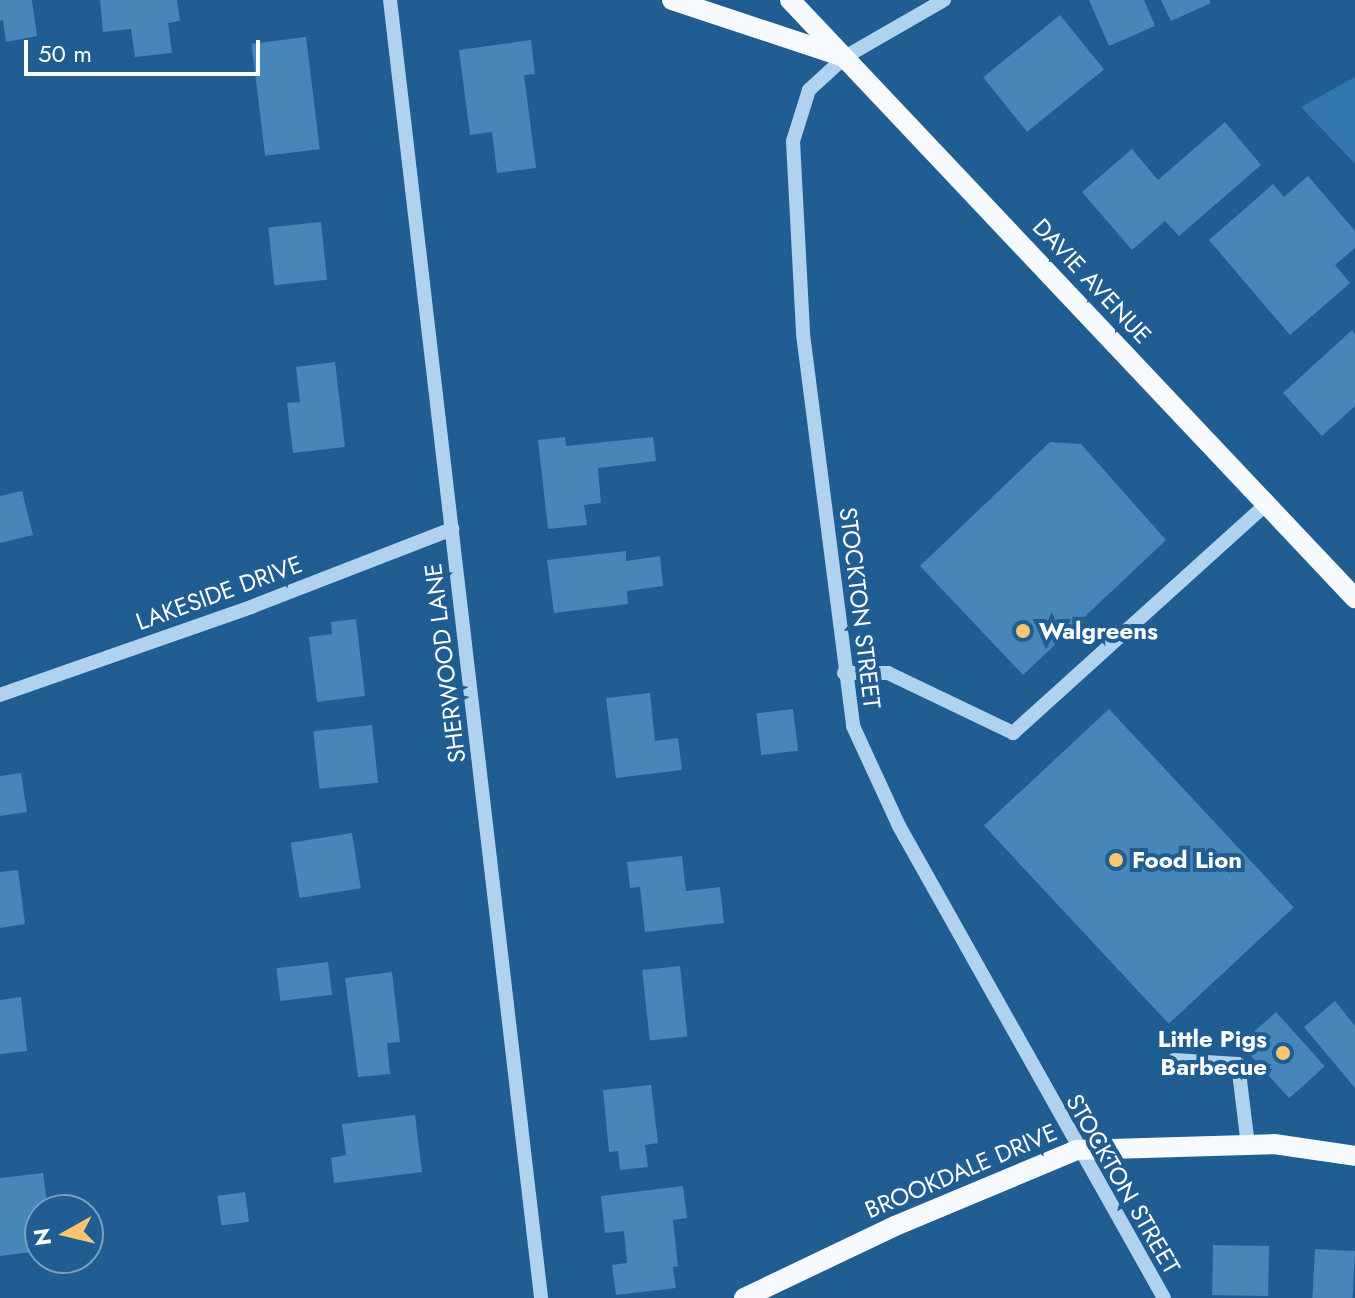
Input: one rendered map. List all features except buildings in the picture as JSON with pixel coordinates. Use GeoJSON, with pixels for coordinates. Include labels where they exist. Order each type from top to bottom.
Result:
{"type":"FeatureCollection","features":[{"type":"Feature","properties":{"kind":"main road"},"geometry":{"type":"LineString","coordinates":[[672,0],[845,57]]}},
{"type":"Feature","properties":{"kind":"main road","name":"DAVIE AVENUE"},"geometry":{"type":"LineString","coordinates":[[790,0],[1355,598]]}},
{"type":"Feature","properties":{"kind":"main road","name":"BROOKDALE DRIVE"},"geometry":{"type":"LineString","coordinates":[[744,1298],[895,1226],[1077,1150],[1274,1144],[1355,1156]]}},
{"type":"Feature","properties":{"kind":"street","name":"SHERWOOD LANE"},"geometry":{"type":"LineString","coordinates":[[393,0],[541,1298]]}},
{"type":"Feature","properties":{"kind":"street","name":"STOCKTON STREET"},"geometry":{"type":"LineString","coordinates":[[944,0],[845,57],[809,90],[793,141],[803,334],[844,673],[853,726],[899,826],[1077,1150],[1164,1298]]}},
{"type":"Feature","properties":{"kind":"street"},"geometry":{"type":"LineString","coordinates":[[844,673],[888,673],[1013,733],[1266,504]]}},
{"type":"Feature","properties":{"kind":"street","name":"LAKESIDE DRIVE"},"geometry":{"type":"LineString","coordinates":[[0,695],[251,607],[452,529]]}},
{"type":"Feature","properties":{"kind":"street"},"geometry":{"type":"LineString","coordinates":[[1174,1060],[1238,1064],[1248,1145]]}},
{"type":"Feature","properties":{"kind":"shaded area"},"geometry":{"type":"Polygon","coordinates":[[[1355,77],[1355,164],[1301,107],[1355,77]]]}},
{"type":"Feature","properties":{"kind":"place","name":"Walgreens"},"geometry":{"type":"Point","coordinates":[1023,631]}},
{"type":"Feature","properties":{"kind":"place","name":"Food Lion"},"geometry":{"type":"Point","coordinates":[1116,860]}},
{"type":"Feature","properties":{"kind":"place","name":"Little Pigs Barbecue"},"geometry":{"type":"Point","coordinates":[1283,1053]}}]}
